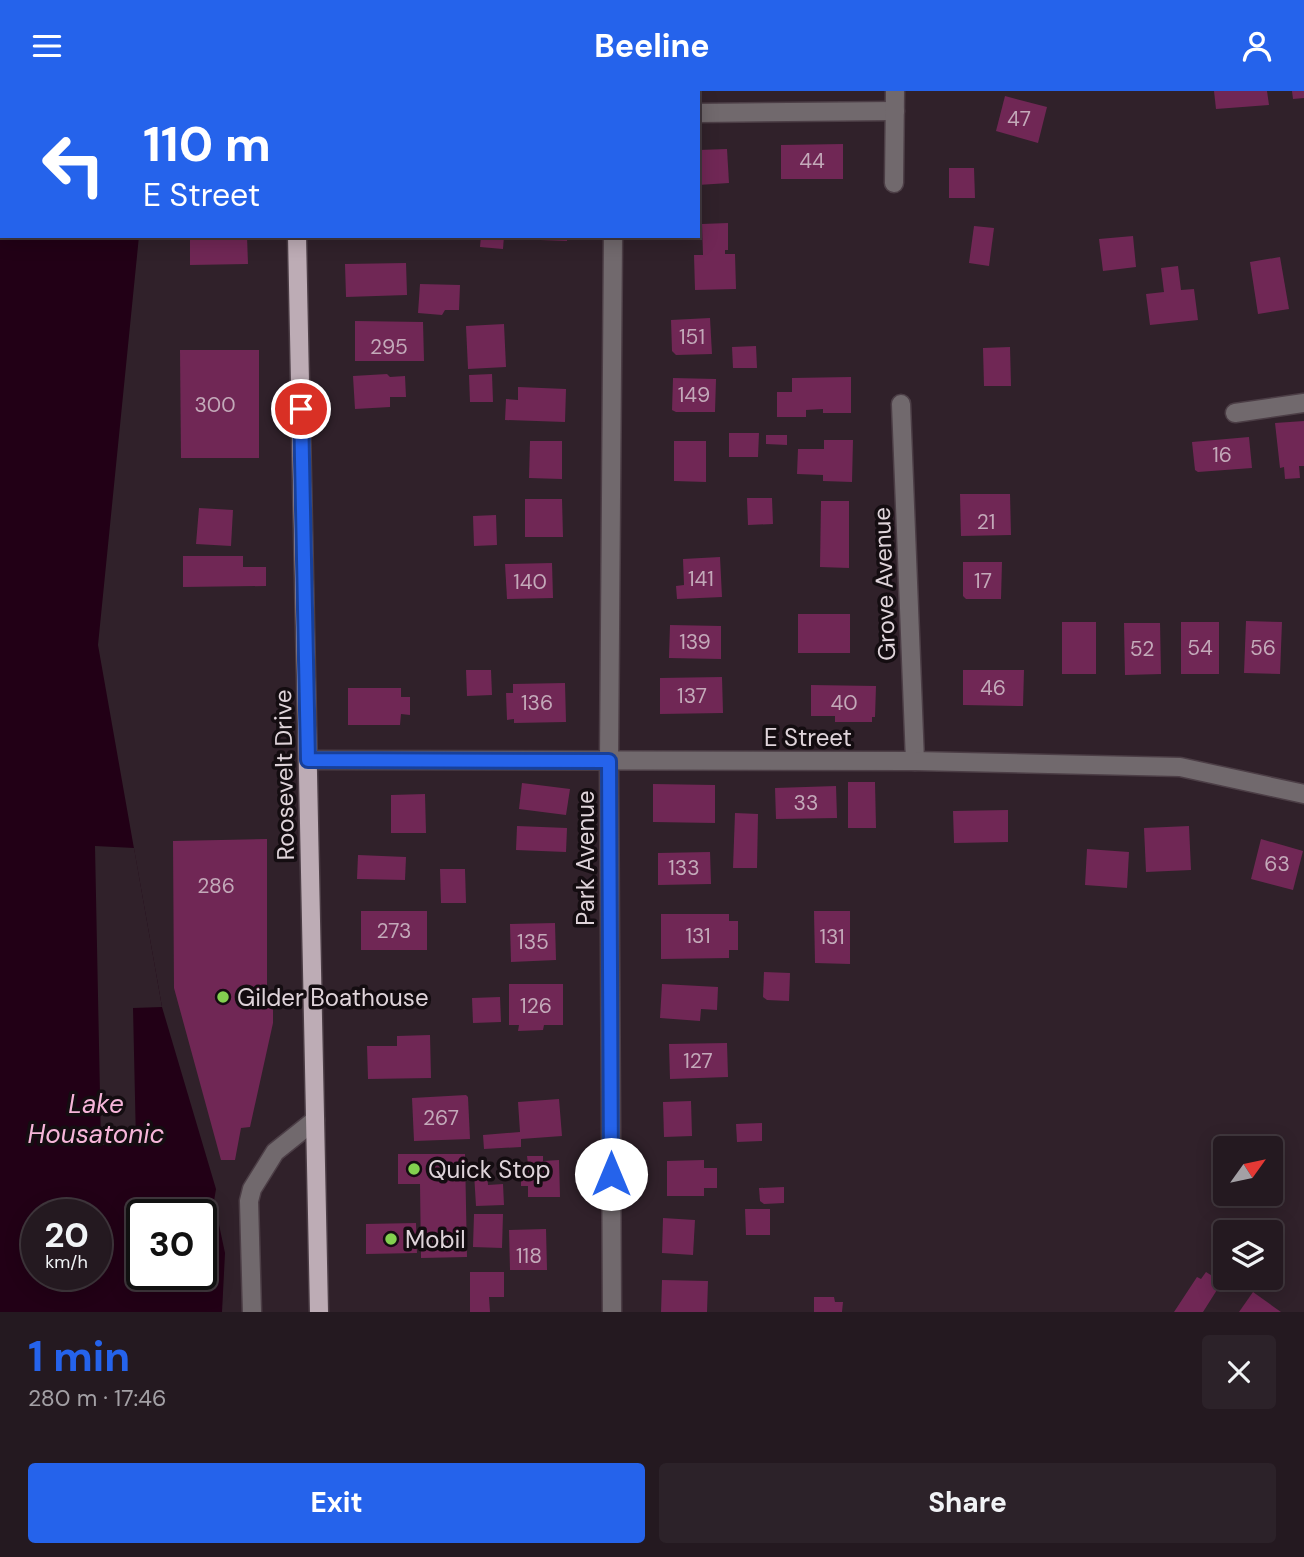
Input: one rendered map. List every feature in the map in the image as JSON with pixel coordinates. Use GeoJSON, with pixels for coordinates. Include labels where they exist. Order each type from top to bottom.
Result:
{"type":"FeatureCollection","features":[{"type":"Feature","properties":{"kind":"main road","name":"Roosevelt Drive"},"geometry":{"type":"LineString","coordinates":[[297,238],[319,1312]]}},
{"type":"Feature","properties":{"kind":"street"},"geometry":{"type":"LineString","coordinates":[[894,183],[895,91]]}},
{"type":"Feature","properties":{"kind":"street"},"geometry":{"type":"LineString","coordinates":[[700,113],[895,111]]}},
{"type":"Feature","properties":{"kind":"street","name":"Park Avenue"},"geometry":{"type":"LineString","coordinates":[[612,1312],[609,761],[613,238]]}},
{"type":"Feature","properties":{"kind":"street"},"geometry":{"type":"LineString","coordinates":[[1235,413],[1304,403]]}},
{"type":"Feature","properties":{"kind":"street","name":"Grove Avenue"},"geometry":{"type":"LineString","coordinates":[[901,404],[915,761]]}},
{"type":"Feature","properties":{"kind":"street","name":"E Street"},"geometry":{"type":"LineString","coordinates":[[308,760],[915,761],[1180,768],[1304,795]]}},
{"type":"Feature","properties":{"kind":"street"},"geometry":{"type":"LineString","coordinates":[[252,1312],[249,1201],[252,1189],[275,1152],[315,1120]]}},
{"type":"Feature","properties":{"kind":"water","name":"Lake Housatonic"},"geometry":{"type":"Polygon","coordinates":[[[0,238],[139,238],[98,645],[162,1007],[216,1189],[214,1199],[126,1199],[126,1290],[217,1290],[217,1215],[225,1253],[222,1312],[0,1312],[0,238]]]}},
{"type":"Feature","properties":{"kind":"pier"},"geometry":{"type":"Polygon","coordinates":[[[95,846],[134,848],[162,1007],[133,1008],[136,1142],[101,1145],[95,846]]]}},
{"type":"Feature","properties":{"kind":"building"},"geometry":{"type":"Polygon","coordinates":[[[1214,91],[1267,91],[1269,105],[1216,109],[1214,91]]]}},
{"type":"Feature","properties":{"kind":"building"},"geometry":{"type":"Polygon","coordinates":[[[1292,91],[1304,91],[1304,98],[1293,99],[1292,91]]]}},
{"type":"Feature","properties":{"kind":"building"},"geometry":{"type":"Polygon","coordinates":[[[1005,96],[1047,107],[1038,143],[996,131],[1005,96]]]}},
{"type":"Feature","properties":{"kind":"building"},"geometry":{"type":"Polygon","coordinates":[[[843,144],[843,179],[781,179],[781,145],[843,144]]]}},
{"type":"Feature","properties":{"kind":"building"},"geometry":{"type":"Polygon","coordinates":[[[727,149],[729,183],[700,185],[700,150],[727,149]]]}},
{"type":"Feature","properties":{"kind":"building"},"geometry":{"type":"Polygon","coordinates":[[[949,168],[974,168],[975,198],[949,198],[949,168]]]}},
{"type":"Feature","properties":{"kind":"building"},"geometry":{"type":"Polygon","coordinates":[[[728,223],[728,250],[725,250],[725,254],[735,254],[736,289],[695,290],[694,255],[703,255],[702,224],[728,223]]]}},
{"type":"Feature","properties":{"kind":"building"},"geometry":{"type":"Polygon","coordinates":[[[974,226],[994,228],[989,266],[969,263],[974,226]]]}},
{"type":"Feature","properties":{"kind":"building"},"geometry":{"type":"Polygon","coordinates":[[[1133,236],[1136,267],[1103,271],[1099,239],[1133,236]]]}},
{"type":"Feature","properties":{"kind":"building"},"geometry":{"type":"Polygon","coordinates":[[[190,238],[247,238],[248,264],[190,265],[190,238]]]}},
{"type":"Feature","properties":{"kind":"building"},"geometry":{"type":"Polygon","coordinates":[[[481,238],[504,238],[503,249],[480,247],[481,238]]]}},
{"type":"Feature","properties":{"kind":"building"},"geometry":{"type":"Polygon","coordinates":[[[567,238],[567,241],[514,239],[567,238]]]}},
{"type":"Feature","properties":{"kind":"building"},"geometry":{"type":"Polygon","coordinates":[[[1280,257],[1289,309],[1258,314],[1250,262],[1280,257]]]}},
{"type":"Feature","properties":{"kind":"building"},"geometry":{"type":"Polygon","coordinates":[[[406,263],[407,295],[346,297],[345,264],[406,263]]]}},
{"type":"Feature","properties":{"kind":"building"},"geometry":{"type":"Polygon","coordinates":[[[1178,266],[1181,290],[1194,289],[1198,320],[1150,325],[1146,294],[1164,292],[1161,268],[1178,266]]]}},
{"type":"Feature","properties":{"kind":"building"},"geometry":{"type":"Polygon","coordinates":[[[420,284],[460,285],[459,310],[445,310],[442,315],[418,313],[420,284]]]}},
{"type":"Feature","properties":{"kind":"building"},"geometry":{"type":"Polygon","coordinates":[[[710,318],[712,354],[676,355],[672,351],[671,320],[710,318]]]}},
{"type":"Feature","properties":{"kind":"building"},"geometry":{"type":"Polygon","coordinates":[[[355,321],[423,322],[424,361],[355,361],[355,321]]]}},
{"type":"Feature","properties":{"kind":"building"},"geometry":{"type":"Polygon","coordinates":[[[504,324],[506,367],[468,369],[466,326],[504,324]]]}},
{"type":"Feature","properties":{"kind":"building"},"geometry":{"type":"Polygon","coordinates":[[[756,346],[757,368],[733,368],[732,347],[756,346]]]}},
{"type":"Feature","properties":{"kind":"building"},"geometry":{"type":"Polygon","coordinates":[[[1010,347],[1011,386],[984,386],[983,348],[1010,347]]]}},
{"type":"Feature","properties":{"kind":"building"},"geometry":{"type":"Polygon","coordinates":[[[180,350],[259,350],[259,458],[181,458],[180,350]]]}},
{"type":"Feature","properties":{"kind":"building"},"geometry":{"type":"Polygon","coordinates":[[[387,374],[390,377],[405,376],[406,397],[390,397],[390,407],[355,409],[353,376],[387,374]]]}},
{"type":"Feature","properties":{"kind":"building"},"geometry":{"type":"Polygon","coordinates":[[[492,374],[493,402],[470,402],[469,375],[492,374]]]}},
{"type":"Feature","properties":{"kind":"building"},"geometry":{"type":"Polygon","coordinates":[[[851,377],[851,413],[823,413],[823,409],[806,410],[806,417],[777,417],[777,392],[792,392],[792,378],[851,377]]]}},
{"type":"Feature","properties":{"kind":"building"},"geometry":{"type":"Polygon","coordinates":[[[673,378],[716,379],[715,412],[672,410],[673,378]]]}},
{"type":"Feature","properties":{"kind":"building"},"geometry":{"type":"Polygon","coordinates":[[[518,387],[566,389],[565,422],[505,420],[506,399],[518,400],[518,387]]]}},
{"type":"Feature","properties":{"kind":"building"},"geometry":{"type":"Polygon","coordinates":[[[1304,421],[1304,466],[1299,466],[1300,478],[1285,479],[1284,467],[1280,468],[1275,423],[1304,421]]]}},
{"type":"Feature","properties":{"kind":"building"},"geometry":{"type":"Polygon","coordinates":[[[729,433],[759,433],[758,457],[729,457],[729,433]]]}},
{"type":"Feature","properties":{"kind":"building"},"geometry":{"type":"Polygon","coordinates":[[[766,435],[787,435],[787,445],[766,444],[766,435]]]}},
{"type":"Feature","properties":{"kind":"building"},"geometry":{"type":"Polygon","coordinates":[[[1249,437],[1252,468],[1198,472],[1195,470],[1192,442],[1249,437]]]}},
{"type":"Feature","properties":{"kind":"building"},"geometry":{"type":"Polygon","coordinates":[[[824,440],[853,440],[852,482],[823,481],[823,475],[797,474],[798,449],[824,449],[824,440]]]}},
{"type":"Feature","properties":{"kind":"building"},"geometry":{"type":"Polygon","coordinates":[[[530,441],[562,441],[562,479],[529,478],[530,441]]]}},
{"type":"Feature","properties":{"kind":"building"},"geometry":{"type":"Polygon","coordinates":[[[674,441],[706,441],[706,482],[674,481],[674,441]]]}},
{"type":"Feature","properties":{"kind":"building"},"geometry":{"type":"Polygon","coordinates":[[[960,494],[1010,494],[1011,535],[961,536],[960,494]]]}},
{"type":"Feature","properties":{"kind":"building"},"geometry":{"type":"Polygon","coordinates":[[[747,498],[772,498],[773,524],[748,525],[747,498]]]}},
{"type":"Feature","properties":{"kind":"building"},"geometry":{"type":"Polygon","coordinates":[[[525,499],[562,499],[563,537],[525,537],[525,499]]]}},
{"type":"Feature","properties":{"kind":"building"},"geometry":{"type":"Polygon","coordinates":[[[821,501],[849,501],[849,568],[820,567],[821,501]]]}},
{"type":"Feature","properties":{"kind":"building"},"geometry":{"type":"Polygon","coordinates":[[[199,508],[233,510],[231,546],[196,544],[199,508]]]}},
{"type":"Feature","properties":{"kind":"building"},"geometry":{"type":"Polygon","coordinates":[[[496,515],[497,545],[474,546],[473,516],[496,515]]]}},
{"type":"Feature","properties":{"kind":"building"},"geometry":{"type":"Polygon","coordinates":[[[183,556],[243,556],[243,567],[266,567],[266,586],[183,587],[183,556]]]}},
{"type":"Feature","properties":{"kind":"building"},"geometry":{"type":"Polygon","coordinates":[[[720,557],[722,597],[677,599],[676,586],[684,585],[683,559],[720,557]]]}},
{"type":"Feature","properties":{"kind":"building"},"geometry":{"type":"Polygon","coordinates":[[[963,562],[1002,562],[1001,599],[966,599],[963,596],[963,562]]]}},
{"type":"Feature","properties":{"kind":"building"},"geometry":{"type":"Polygon","coordinates":[[[552,563],[553,598],[507,599],[505,564],[552,563]]]}},
{"type":"Feature","properties":{"kind":"building"},"geometry":{"type":"Polygon","coordinates":[[[798,614],[850,614],[850,653],[798,653],[798,614]]]}},
{"type":"Feature","properties":{"kind":"building"},"geometry":{"type":"Polygon","coordinates":[[[1246,621],[1282,622],[1280,674],[1244,673],[1246,621]]]}},
{"type":"Feature","properties":{"kind":"building"},"geometry":{"type":"Polygon","coordinates":[[[1062,622],[1096,622],[1096,674],[1062,674],[1062,622]]]}},
{"type":"Feature","properties":{"kind":"building"},"geometry":{"type":"Polygon","coordinates":[[[1181,622],[1219,622],[1219,674],[1181,674],[1181,622]]]}},
{"type":"Feature","properties":{"kind":"building"},"geometry":{"type":"Polygon","coordinates":[[[1124,623],[1160,623],[1161,674],[1125,675],[1124,623]]]}},
{"type":"Feature","properties":{"kind":"building"},"geometry":{"type":"Polygon","coordinates":[[[670,625],[721,626],[721,659],[669,658],[670,625]]]}},
{"type":"Feature","properties":{"kind":"building"},"geometry":{"type":"Polygon","coordinates":[[[466,670],[491,670],[492,695],[467,696],[466,670]]]}},
{"type":"Feature","properties":{"kind":"building"},"geometry":{"type":"Polygon","coordinates":[[[963,670],[1024,670],[1023,706],[963,705],[963,670]]]}},
{"type":"Feature","properties":{"kind":"building"},"geometry":{"type":"Polygon","coordinates":[[[722,677],[723,713],[660,714],[660,678],[722,677]]]}},
{"type":"Feature","properties":{"kind":"building"},"geometry":{"type":"Polygon","coordinates":[[[565,683],[566,722],[514,723],[514,719],[507,720],[506,693],[513,693],[513,684],[565,683]]]}},
{"type":"Feature","properties":{"kind":"building"},"geometry":{"type":"Polygon","coordinates":[[[811,685],[876,686],[875,717],[872,717],[872,722],[835,722],[835,716],[811,716],[811,685]]]}},
{"type":"Feature","properties":{"kind":"building"},"geometry":{"type":"Polygon","coordinates":[[[348,688],[401,688],[401,697],[410,697],[410,715],[401,714],[400,725],[348,725],[348,688]]]}},
{"type":"Feature","properties":{"kind":"building"},"geometry":{"type":"Polygon","coordinates":[[[848,782],[875,782],[876,828],[848,828],[848,782]]]}},
{"type":"Feature","properties":{"kind":"building"},"geometry":{"type":"Polygon","coordinates":[[[522,783],[570,789],[566,815],[519,809],[522,783]]]}},
{"type":"Feature","properties":{"kind":"building"},"geometry":{"type":"Polygon","coordinates":[[[653,784],[715,785],[715,823],[653,822],[653,784]]]}},
{"type":"Feature","properties":{"kind":"building"},"geometry":{"type":"Polygon","coordinates":[[[836,786],[837,818],[776,819],[775,788],[836,786]]]}},
{"type":"Feature","properties":{"kind":"building"},"geometry":{"type":"Polygon","coordinates":[[[425,794],[426,833],[391,833],[391,795],[425,794]]]}},
{"type":"Feature","properties":{"kind":"building"},"geometry":{"type":"Polygon","coordinates":[[[1008,810],[1008,842],[954,843],[953,811],[1008,810]]]}},
{"type":"Feature","properties":{"kind":"building"},"geometry":{"type":"Polygon","coordinates":[[[735,813],[758,814],[757,868],[733,868],[735,813]]]}},
{"type":"Feature","properties":{"kind":"building"},"geometry":{"type":"Polygon","coordinates":[[[517,826],[567,828],[566,852],[516,850],[517,826]]]}},
{"type":"Feature","properties":{"kind":"building"},"geometry":{"type":"Polygon","coordinates":[[[1189,826],[1191,870],[1146,872],[1144,828],[1189,826]]]}},
{"type":"Feature","properties":{"kind":"building","name":"Gilder Boathouse"},"geometry":{"type":"Polygon","coordinates":[[[267,839],[267,993],[273,1001],[273,1023],[250,1127],[241,1128],[235,1160],[221,1160],[174,988],[173,841],[267,839]]]}},
{"type":"Feature","properties":{"kind":"building"},"geometry":{"type":"Polygon","coordinates":[[[1261,839],[1303,851],[1293,890],[1251,879],[1261,839]]]}},
{"type":"Feature","properties":{"kind":"building"},"geometry":{"type":"Polygon","coordinates":[[[1087,849],[1129,852],[1127,888],[1085,885],[1087,849]]]}},
{"type":"Feature","properties":{"kind":"building"},"geometry":{"type":"Polygon","coordinates":[[[710,852],[711,884],[658,885],[658,853],[710,852]]]}},
{"type":"Feature","properties":{"kind":"building"},"geometry":{"type":"Polygon","coordinates":[[[358,855],[406,857],[405,880],[357,879],[358,855]]]}},
{"type":"Feature","properties":{"kind":"building"},"geometry":{"type":"Polygon","coordinates":[[[440,869],[465,869],[466,903],[441,903],[440,869]]]}},
{"type":"Feature","properties":{"kind":"building"},"geometry":{"type":"Polygon","coordinates":[[[361,911],[427,911],[427,950],[361,950],[361,911]]]}},
{"type":"Feature","properties":{"kind":"building"},"geometry":{"type":"Polygon","coordinates":[[[814,911],[850,911],[850,964],[815,963],[814,911]]]}},
{"type":"Feature","properties":{"kind":"building"},"geometry":{"type":"Polygon","coordinates":[[[661,914],[729,914],[729,921],[738,921],[738,950],[729,950],[729,958],[661,959],[661,914]]]}},
{"type":"Feature","properties":{"kind":"building"},"geometry":{"type":"Polygon","coordinates":[[[555,923],[556,960],[511,962],[510,924],[555,923]]]}},
{"type":"Feature","properties":{"kind":"building"},"geometry":{"type":"Polygon","coordinates":[[[764,972],[790,973],[789,1001],[767,1000],[763,997],[764,972]]]}},
{"type":"Feature","properties":{"kind":"building"},"geometry":{"type":"Polygon","coordinates":[[[509,984],[563,984],[563,1025],[544,1025],[543,1030],[518,1031],[519,1025],[509,1025],[509,984]]]}},
{"type":"Feature","properties":{"kind":"building"},"geometry":{"type":"Polygon","coordinates":[[[662,984],[718,987],[717,1010],[701,1009],[700,1021],[660,1018],[662,984]]]}},
{"type":"Feature","properties":{"kind":"building"},"geometry":{"type":"Polygon","coordinates":[[[500,997],[501,1022],[473,1023],[472,998],[500,997]]]}},
{"type":"Feature","properties":{"kind":"building"},"geometry":{"type":"Polygon","coordinates":[[[430,1035],[431,1078],[368,1079],[367,1046],[397,1046],[397,1036],[430,1035]]]}},
{"type":"Feature","properties":{"kind":"building"},"geometry":{"type":"Polygon","coordinates":[[[727,1043],[728,1077],[670,1079],[669,1044],[727,1043]]]}},
{"type":"Feature","properties":{"kind":"building"},"geometry":{"type":"Polygon","coordinates":[[[466,1095],[470,1139],[414,1141],[412,1098],[466,1095]]]}},
{"type":"Feature","properties":{"kind":"building"},"geometry":{"type":"Polygon","coordinates":[[[559,1099],[562,1136],[521,1139],[521,1147],[484,1149],[483,1135],[520,1132],[518,1102],[559,1099]]]}},
{"type":"Feature","properties":{"kind":"building"},"geometry":{"type":"Polygon","coordinates":[[[691,1101],[692,1136],[664,1137],[663,1102],[691,1101]]]}},
{"type":"Feature","properties":{"kind":"building"},"geometry":{"type":"Polygon","coordinates":[[[762,1123],[762,1141],[737,1142],[736,1124],[762,1123]]]}},
{"type":"Feature","properties":{"kind":"building"},"geometry":{"type":"Polygon","coordinates":[[[398,1154],[465,1154],[467,1257],[421,1258],[420,1184],[398,1184],[398,1154]]]}},
{"type":"Feature","properties":{"kind":"building"},"geometry":{"type":"Polygon","coordinates":[[[527,1156],[543,1156],[543,1161],[559,1160],[560,1197],[528,1197],[528,1186],[521,1186],[521,1164],[528,1164],[527,1156]]]}},
{"type":"Feature","properties":{"kind":"building"},"geometry":{"type":"Polygon","coordinates":[[[704,1160],[704,1168],[717,1168],[717,1188],[704,1188],[704,1196],[667,1196],[667,1161],[704,1160]]]}},
{"type":"Feature","properties":{"kind":"building"},"geometry":{"type":"Polygon","coordinates":[[[474,1173],[487,1173],[488,1185],[503,1184],[504,1205],[476,1206],[474,1173]]]}},
{"type":"Feature","properties":{"kind":"building"},"geometry":{"type":"Polygon","coordinates":[[[784,1187],[784,1203],[764,1204],[760,1201],[759,1188],[784,1187]]]}},
{"type":"Feature","properties":{"kind":"building"},"geometry":{"type":"Polygon","coordinates":[[[745,1209],[770,1209],[770,1235],[746,1235],[745,1209]]]}},
{"type":"Feature","properties":{"kind":"building"},"geometry":{"type":"Polygon","coordinates":[[[474,1214],[503,1214],[502,1248],[473,1247],[474,1214]]]}},
{"type":"Feature","properties":{"kind":"building"},"geometry":{"type":"Polygon","coordinates":[[[663,1218],[695,1220],[693,1255],[662,1253],[663,1218]]]}},
{"type":"Feature","properties":{"kind":"building","name":"Mobil"},"geometry":{"type":"Polygon","coordinates":[[[416,1223],[417,1253],[366,1254],[366,1224],[416,1223]]]}},
{"type":"Feature","properties":{"kind":"building"},"geometry":{"type":"Polygon","coordinates":[[[546,1229],[547,1270],[510,1270],[509,1230],[546,1229]]]}},
{"type":"Feature","properties":{"kind":"building"},"geometry":{"type":"Polygon","coordinates":[[[470,1272],[504,1272],[504,1297],[489,1297],[490,1312],[470,1312],[470,1272]]]}},
{"type":"Feature","properties":{"kind":"building"},"geometry":{"type":"Polygon","coordinates":[[[1206,1272],[1213,1276],[1213,1290],[1217,1290],[1203,1312],[1174,1312],[1197,1277],[1201,1279],[1206,1272]]]}},
{"type":"Feature","properties":{"kind":"building"},"geometry":{"type":"Polygon","coordinates":[[[662,1280],[708,1281],[707,1312],[661,1312],[662,1280]]]}},
{"type":"Feature","properties":{"kind":"building"},"geometry":{"type":"Polygon","coordinates":[[[1253,1292],[1281,1312],[1239,1312],[1253,1292]]]}},
{"type":"Feature","properties":{"kind":"building"},"geometry":{"type":"Polygon","coordinates":[[[814,1297],[834,1297],[835,1302],[843,1302],[842,1312],[814,1312],[814,1297]]]}},
{"type":"Feature","properties":{"kind":"place","name":"Gilder Boathouse"},"geometry":{"type":"Point","coordinates":[223,997]}},
{"type":"Feature","properties":{"kind":"place","name":"Quick Stop"},"geometry":{"type":"Point","coordinates":[414,1169]}},
{"type":"Feature","properties":{"kind":"place","name":"Mobil"},"geometry":{"type":"Point","coordinates":[391,1239]}},
{"type":"Feature","properties":{"kind":"route"},"geometry":{"type":"LineString","coordinates":[[301,409],[308,760],[609,761],[611,1174]]}}]}
